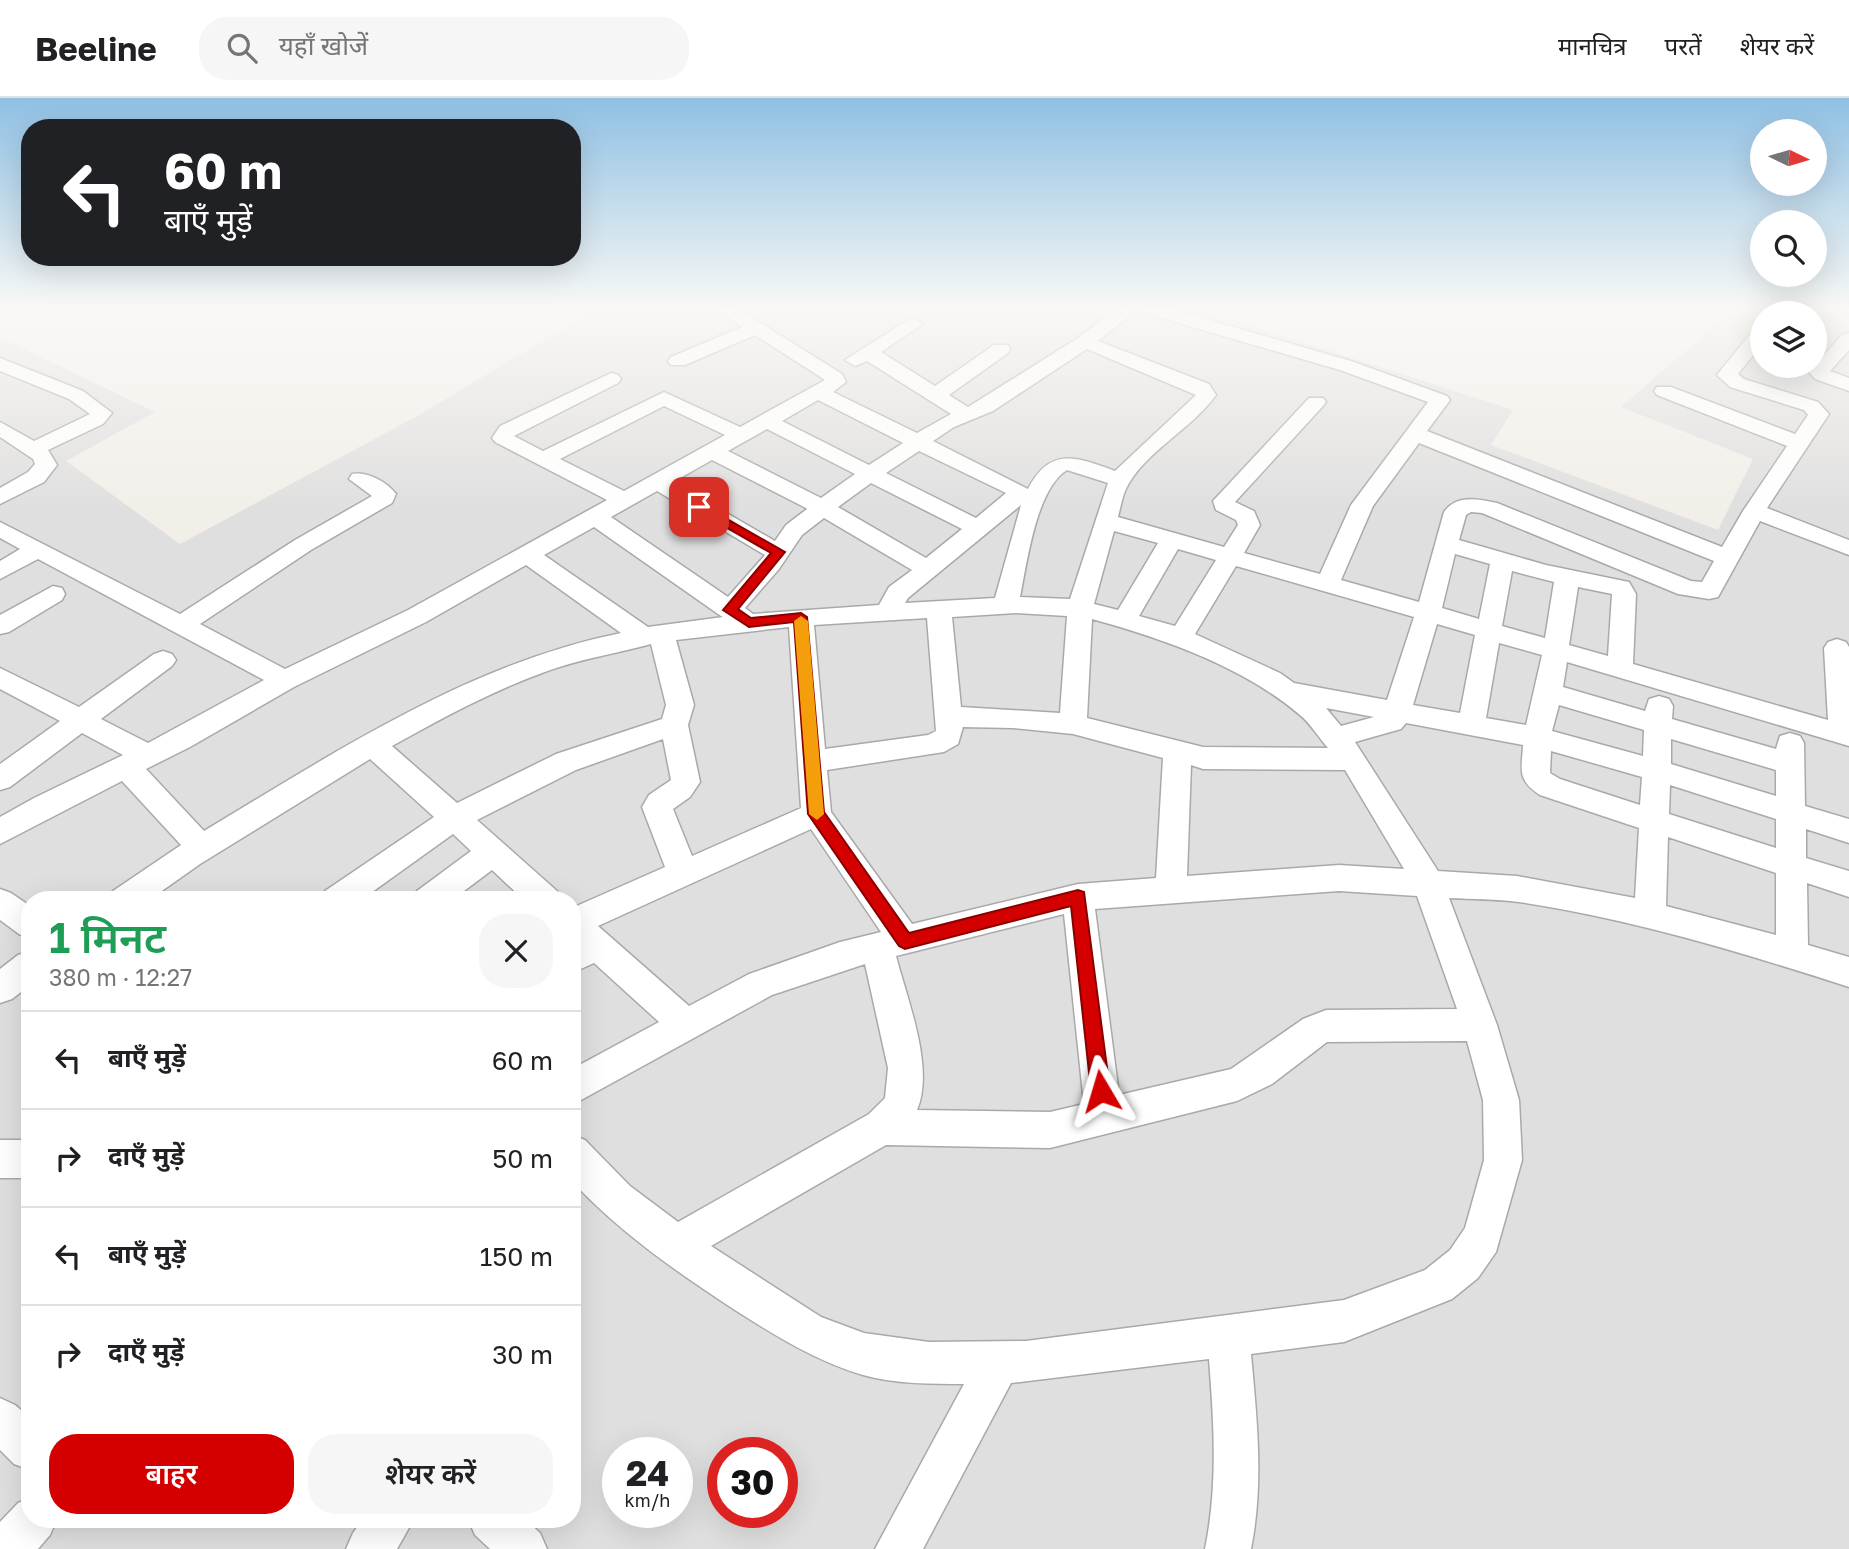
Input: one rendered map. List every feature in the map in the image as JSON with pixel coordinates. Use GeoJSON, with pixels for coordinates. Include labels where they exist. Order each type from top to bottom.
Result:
{"type":"FeatureCollection","features":[{"type":"Feature","properties":{"kind":"street"},"geometry":{"type":"LineString","coordinates":[[29,376],[76,395],[102,413],[96,420],[33,450]]}},
{"type":"Feature","properties":{"kind":"street"},"geometry":{"type":"LineString","coordinates":[[815,376],[917,444],[1029,490]]}},
{"type":"Feature","properties":{"kind":"street"},"geometry":{"type":"LineString","coordinates":[[0,832],[44,806],[180,740],[285,680],[396,628],[768,422],[836,376]]}},
{"type":"Feature","properties":{"kind":"street"},"geometry":{"type":"LineString","coordinates":[[905,376],[967,415]]}},
{"type":"Feature","properties":{"kind":"street"},"geometry":{"type":"LineString","coordinates":[[936,395],[964,376]]}},
{"type":"Feature","properties":{"kind":"street"},"geometry":{"type":"LineString","coordinates":[[739,616],[794,530],[870,474],[947,423],[986,407],[1034,376]]}},
{"type":"Feature","properties":{"kind":"street"},"geometry":{"type":"LineString","coordinates":[[1073,724],[1080,608],[1119,480],[1192,414],[1206,391],[1168,376]]}},
{"type":"Feature","properties":{"kind":"street"},"geometry":{"type":"LineString","coordinates":[[1328,583],[1362,505],[1440,402],[1438,398],[1375,376]]}},
{"type":"Feature","properties":{"kind":"street"},"geometry":{"type":"LineString","coordinates":[[1335,737],[1391,722],[1398,712],[1429,613],[1455,512],[1462,506],[1489,509],[1698,591],[1709,591],[1754,510],[1818,411],[1811,406],[1737,383],[1728,376]]}},
{"type":"Feature","properties":{"kind":"street"},"geometry":{"type":"LineString","coordinates":[[1824,376],[1849,385]]}},
{"type":"Feature","properties":{"kind":"street"},"geometry":{"type":"LineString","coordinates":[[611,379],[502,434],[504,440],[626,501]]}},
{"type":"Feature","properties":{"kind":"street"},"geometry":{"type":"LineString","coordinates":[[1664,391],[1799,443]]}},
{"type":"Feature","properties":{"kind":"street"},"geometry":{"type":"LineString","coordinates":[[543,459],[664,398],[670,398],[743,436]]}},
{"type":"Feature","properties":{"kind":"street"},"geometry":{"type":"LineString","coordinates":[[1181,637],[1232,556],[1249,522],[1247,516],[1224,505],[1224,501],[1316,402]]}},
{"type":"Feature","properties":{"kind":"street"},"geometry":{"type":"LineString","coordinates":[[768,422],[978,528]]}},
{"type":"Feature","properties":{"kind":"street"},"geometry":{"type":"LineString","coordinates":[[0,428],[44,456],[44,469],[36,477],[0,497]]}},
{"type":"Feature","properties":{"kind":"street"},"geometry":{"type":"LineString","coordinates":[[1415,434],[1728,558]]}},
{"type":"Feature","properties":{"kind":"street"},"geometry":{"type":"LineString","coordinates":[[713,452],[823,508],[928,569]]}},
{"type":"Feature","properties":{"kind":"street"},"geometry":{"type":"LineString","coordinates":[[888,612],[898,593],[1061,464],[1075,465],[1119,480]]}},
{"type":"Feature","properties":{"kind":"street"},"geometry":{"type":"LineString","coordinates":[[183,624],[303,545],[384,498],[385,494],[360,480]]}},
{"type":"Feature","properties":{"kind":"street"},"geometry":{"type":"LineString","coordinates":[[658,483],[778,552]]}},
{"type":"Feature","properties":{"kind":"street"},"geometry":{"type":"LineString","coordinates":[[1006,606],[1023,532],[1029,490]]}},
{"type":"Feature","properties":{"kind":"street"},"geometry":{"type":"LineString","coordinates":[[1754,510],[1849,548]]}},
{"type":"Feature","properties":{"kind":"street"},"geometry":{"type":"LineString","coordinates":[[597,517],[739,616]]}},
{"type":"Feature","properties":{"kind":"street"},"geometry":{"type":"LineString","coordinates":[[1105,522],[1328,583],[1555,652],[1845,734],[1837,648]]}},
{"type":"Feature","properties":{"kind":"street"},"geometry":{"type":"LineString","coordinates":[[0,529],[285,680]]}},
{"type":"Feature","properties":{"kind":"street"},"geometry":{"type":"LineString","coordinates":[[1471,726],[1507,562],[1541,529]]}},
{"type":"Feature","properties":{"kind":"street"},"geometry":{"type":"LineString","coordinates":[[1125,619],[1172,540]]}},
{"type":"Feature","properties":{"kind":"street"},"geometry":{"type":"LineString","coordinates":[[1446,544],[1623,591],[1620,669]]}},
{"type":"Feature","properties":{"kind":"street"},"geometry":{"type":"LineString","coordinates":[[0,571],[37,549]]}},
{"type":"Feature","properties":{"kind":"street"},"geometry":{"type":"LineString","coordinates":[[528,555],[652,635],[680,705],[674,725],[686,782],[684,787],[657,807],[683,873]]}},
{"type":"Feature","properties":{"kind":"street"},"geometry":{"type":"LineString","coordinates":[[1567,577],[1549,692],[1536,737],[1535,775],[1539,780],[1550,787],[1849,884]]}},
{"type":"Feature","properties":{"kind":"street"},"geometry":{"type":"LineString","coordinates":[[0,626],[52,594]]}},
{"type":"Feature","properties":{"kind":"street"},"geometry":{"type":"LineString","coordinates":[[137,891],[201,848],[372,744],[451,701],[533,666],[593,647],[739,616],[801,617],[1006,606],[1080,608],[1181,637],[1271,680],[1312,710],[1353,759],[1428,882],[1479,1025],[1501,1100],[1503,1160],[1482,1238],[1464,1264],[1438,1285],[1344,1321],[1026,1362],[929,1363],[864,1354],[809,1333],[713,1273],[617,1200],[581,1162]]}},
{"type":"Feature","properties":{"kind":"street"},"geometry":{"type":"LineString","coordinates":[[811,762],[943,742],[950,731],[939,608]]}},
{"type":"Feature","properties":{"kind":"street"},"geometry":{"type":"LineString","coordinates":[[676,1245],[882,1127],[895,1116],[906,1082],[891,944],[816,814],[801,617]]}},
{"type":"Feature","properties":{"kind":"street"},"geometry":{"type":"LineString","coordinates":[[0,779],[163,660]]}},
{"type":"Feature","properties":{"kind":"street"},"geometry":{"type":"LineString","coordinates":[[0,677],[82,719],[137,761],[201,848]]}},
{"type":"Feature","properties":{"kind":"street"},"geometry":{"type":"LineString","coordinates":[[1650,915],[1660,681]]}},
{"type":"Feature","properties":{"kind":"street"},"geometry":{"type":"LineString","coordinates":[[1287,692],[1536,737],[1849,831]]}},
{"type":"Feature","properties":{"kind":"street"},"geometry":{"type":"LineString","coordinates":[[1549,692],[1658,722],[1791,764]]}},
{"type":"Feature","properties":{"kind":"street"},"geometry":{"type":"LineString","coordinates":[[949,717],[1013,718],[1073,724],[1114,732],[1203,758],[1353,759]]}},
{"type":"Feature","properties":{"kind":"street"},"geometry":{"type":"LineString","coordinates":[[1790,719],[1792,954]]}},
{"type":"Feature","properties":{"kind":"street"},"geometry":{"type":"LineString","coordinates":[[348,891],[454,818],[566,762],[674,725]]}},
{"type":"Feature","properties":{"kind":"street"},"geometry":{"type":"LineString","coordinates":[[372,744],[536,891]]}},
{"type":"Feature","properties":{"kind":"street"},"geometry":{"type":"LineString","coordinates":[[1171,889],[1177,752]]}},
{"type":"Feature","properties":{"kind":"street"},"geometry":{"type":"LineString","coordinates":[[581,919],[816,814]]}},
{"type":"Feature","properties":{"kind":"street"},"geometry":{"type":"LineString","coordinates":[[440,891],[493,852]]}},
{"type":"Feature","properties":{"kind":"street"},"geometry":{"type":"LineString","coordinates":[[581,1083],[761,984],[840,956],[1078,897],[1339,878],[1517,889],[1650,915],[1849,972]]}},
{"type":"Feature","properties":{"kind":"street"},"geometry":{"type":"LineString","coordinates":[[1078,897],[1104,1118]]}},
{"type":"Feature","properties":{"kind":"street"},"geometry":{"type":"LineString","coordinates":[[0,902],[21,917]]}},
{"type":"Feature","properties":{"kind":"street"},"geometry":{"type":"LineString","coordinates":[[585,953],[686,1025]]}},
{"type":"Feature","properties":{"kind":"street"},"geometry":{"type":"LineString","coordinates":[[0,988],[21,972]]}},
{"type":"Feature","properties":{"kind":"street"},"geometry":{"type":"LineString","coordinates":[[882,1127],[1031,1132],[1067,1128],[1237,1084],[1259,1072],[1315,1030],[1326,1026],[1479,1025]]}},
{"type":"Feature","properties":{"kind":"street"},"geometry":{"type":"LineString","coordinates":[[0,1159],[21,1159]]}},
{"type":"Feature","properties":{"kind":"street"},"geometry":{"type":"LineString","coordinates":[[1228,1334],[1239,1472],[1230,1548]]}},
{"type":"Feature","properties":{"kind":"street"},"geometry":{"type":"LineString","coordinates":[[898,1549],[999,1362]]}},
{"type":"Feature","properties":{"kind":"street"},"geometry":{"type":"LineString","coordinates":[[0,1420],[21,1440]]}},
{"type":"Feature","properties":{"kind":"street"},"geometry":{"type":"LineString","coordinates":[[6,1549],[26,1528]]}},
{"type":"Feature","properties":{"kind":"street"},"geometry":{"type":"LineString","coordinates":[[369,1549],[384,1528]]}},
{"type":"Feature","properties":{"kind":"street"},"geometry":{"type":"LineString","coordinates":[[501,1528],[524,1549]]}},
{"type":"Feature","properties":{"kind":"shaded area"},"geometry":{"type":"Polygon","coordinates":[[[0,376],[80,376],[155,412],[66,461],[180,544],[419,415],[485,376],[1407,376],[1513,410],[1491,445],[1718,530],[1753,459],[1621,407],[1657,376],[1827,378],[1827,376],[1849,376],[1849,1549],[0,1549],[0,376]]]}},
{"type":"Feature","properties":{"kind":"slow traffic"},"geometry":{"type":"LineString","coordinates":[[801,621],[817,814]]}},
{"type":"Feature","properties":{"kind":"route"},"geometry":{"type":"LineString","coordinates":[[699,507],[778,552],[771,564],[730,610],[749,622],[801,617],[816,814],[905,941],[1078,897],[1101,1091]]}}]}
